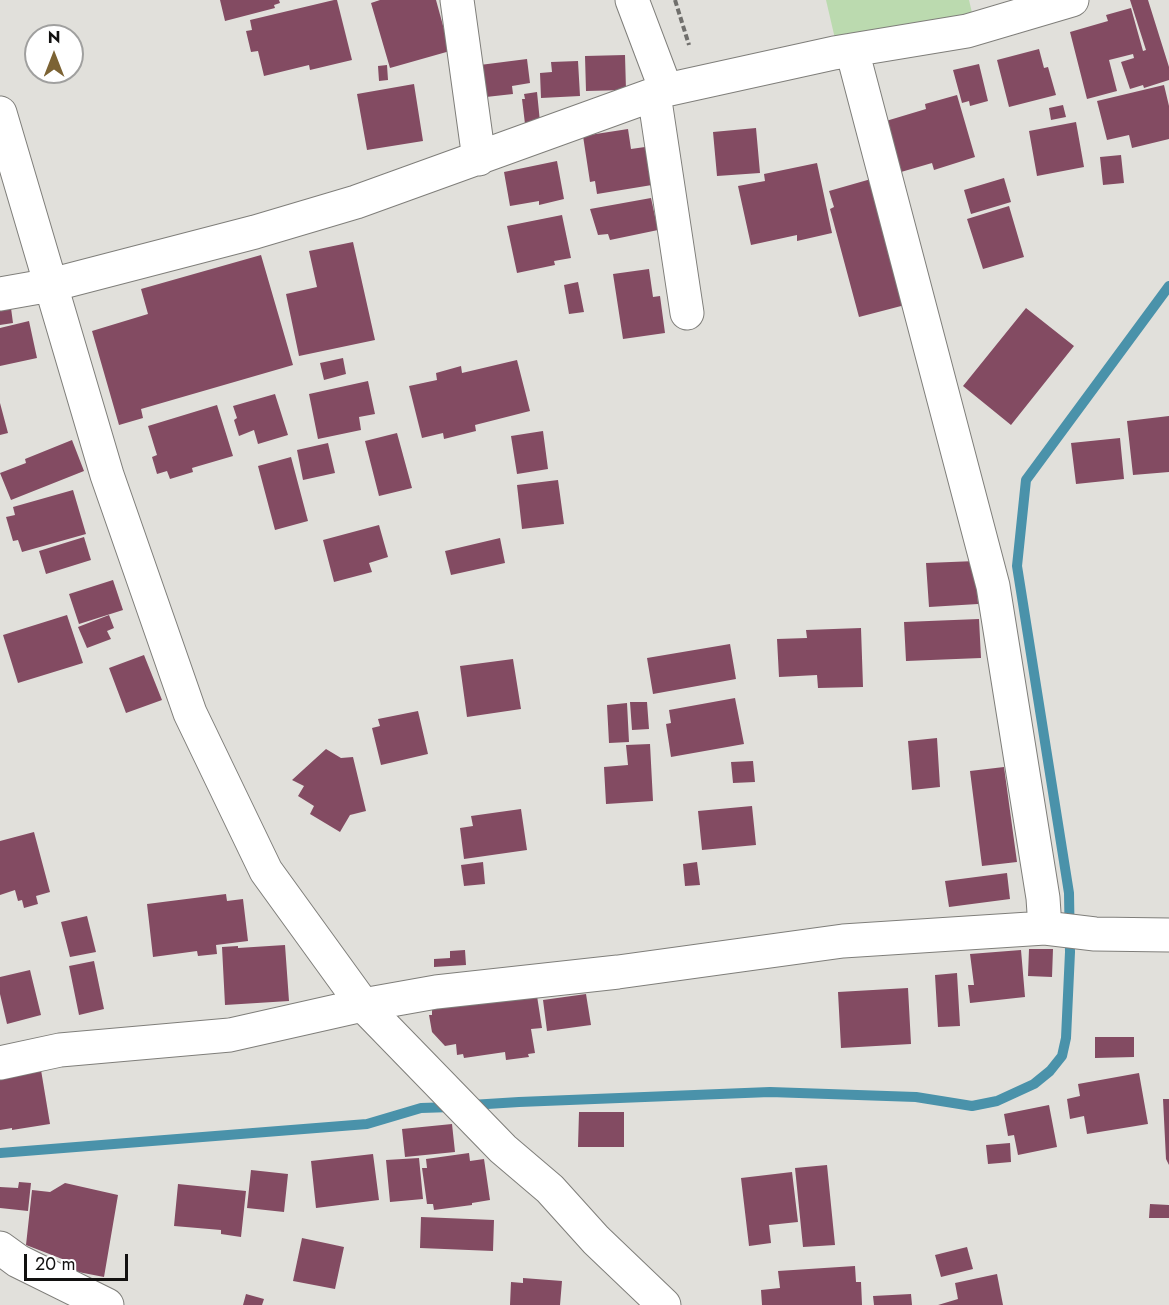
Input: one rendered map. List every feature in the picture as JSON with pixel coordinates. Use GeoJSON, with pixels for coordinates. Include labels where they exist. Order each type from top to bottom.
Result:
{"type":"FeatureCollection","features":[{"type":"Feature","properties":{"kind":"street"},"geometry":{"type":"LineString","coordinates":[[457,0],[479,159]]}},
{"type":"Feature","properties":{"kind":"street"},"geometry":{"type":"LineString","coordinates":[[632,0],[660,92],[687,313]]}},
{"type":"Feature","properties":{"kind":"street"},"geometry":{"type":"LineString","coordinates":[[0,294],[51,285],[255,232],[356,202],[660,92],[852,50],[967,31],[1072,0]]}},
{"type":"Feature","properties":{"kind":"street"},"geometry":{"type":"LineString","coordinates":[[852,50],[993,585],[1043,898],[1045,928]]}},
{"type":"Feature","properties":{"kind":"street"},"geometry":{"type":"LineString","coordinates":[[0,113],[107,475],[190,713],[266,871],[363,1005],[503,1149],[550,1189],[596,1240],[664,1305]]}},
{"type":"Feature","properties":{"kind":"street"},"geometry":{"type":"LineString","coordinates":[[0,1063],[60,1050],[230,1035],[363,1005],[436,992],[618,972],[843,941],[1045,928],[1095,934],[1169,935]]}},
{"type":"Feature","properties":{"kind":"street"},"geometry":{"type":"LineString","coordinates":[[0,1248],[18,1261],[107,1305]]}},
{"type":"Feature","properties":{"kind":"path"},"geometry":{"type":"LineString","coordinates":[[675,0],[699,82]]}},
{"type":"Feature","properties":{"kind":"green space"},"geometry":{"type":"Polygon","coordinates":[[[826,0],[969,0],[973,17],[836,43],[826,0]]]}},
{"type":"Feature","properties":{"kind":"building"},"geometry":{"type":"Polygon","coordinates":[[[220,0],[279,0],[280,3],[274,5],[275,8],[225,21],[220,0]]]}},
{"type":"Feature","properties":{"kind":"building"},"geometry":{"type":"Polygon","coordinates":[[[337,0],[352,60],[310,70],[309,65],[264,76],[258,51],[251,52],[246,31],[252,30],[250,20],[337,0]]]}},
{"type":"Feature","properties":{"kind":"building"},"geometry":{"type":"Polygon","coordinates":[[[380,0],[436,0],[450,51],[390,68],[371,3],[380,0]]]}},
{"type":"Feature","properties":{"kind":"building"},"geometry":{"type":"Polygon","coordinates":[[[1130,0],[1148,0],[1169,67],[1169,80],[1144,88],[1143,85],[1130,89],[1121,62],[1134,58],[1133,54],[1109,60],[1117,91],[1087,99],[1070,32],[1108,21],[1106,15],[1131,8],[1143,51],[1146,50],[1130,0]]]}},
{"type":"Feature","properties":{"kind":"building"},"geometry":{"type":"Polygon","coordinates":[[[1039,49],[1044,68],[1048,67],[1056,95],[1009,107],[997,60],[1039,49]]]}},
{"type":"Feature","properties":{"kind":"building"},"geometry":{"type":"Polygon","coordinates":[[[625,55],[626,90],[586,91],[585,56],[625,55]]]}},
{"type":"Feature","properties":{"kind":"building"},"geometry":{"type":"Polygon","coordinates":[[[527,59],[530,83],[512,86],[513,94],[477,98],[472,66],[527,59]]]}},
{"type":"Feature","properties":{"kind":"building"},"geometry":{"type":"Polygon","coordinates":[[[578,61],[580,96],[541,98],[540,73],[552,72],[551,62],[578,61]]]}},
{"type":"Feature","properties":{"kind":"building"},"geometry":{"type":"Polygon","coordinates":[[[979,64],[988,101],[970,106],[969,101],[962,103],[953,70],[979,64]]]}},
{"type":"Feature","properties":{"kind":"building"},"geometry":{"type":"Polygon","coordinates":[[[387,65],[388,80],[379,81],[378,66],[387,65]]]}},
{"type":"Feature","properties":{"kind":"building"},"geometry":{"type":"Polygon","coordinates":[[[414,84],[423,141],[367,150],[357,94],[414,84]]]}},
{"type":"Feature","properties":{"kind":"building"},"geometry":{"type":"Polygon","coordinates":[[[1164,85],[1169,106],[1169,139],[1132,148],[1129,135],[1107,140],[1097,101],[1164,85]]]}},
{"type":"Feature","properties":{"kind":"building"},"geometry":{"type":"Polygon","coordinates":[[[537,92],[540,122],[525,124],[522,99],[525,99],[524,94],[537,92]]]}},
{"type":"Feature","properties":{"kind":"building"},"geometry":{"type":"Polygon","coordinates":[[[957,95],[975,157],[934,170],[932,163],[901,172],[886,121],[926,109],[925,104],[957,95]]]}},
{"type":"Feature","properties":{"kind":"building"},"geometry":{"type":"Polygon","coordinates":[[[1063,105],[1066,117],[1051,120],[1049,108],[1063,105]]]}},
{"type":"Feature","properties":{"kind":"building"},"geometry":{"type":"Polygon","coordinates":[[[1076,122],[1084,167],[1037,176],[1029,131],[1076,122]]]}},
{"type":"Feature","properties":{"kind":"building"},"geometry":{"type":"Polygon","coordinates":[[[756,128],[760,173],[717,176],[713,132],[756,128]]]}},
{"type":"Feature","properties":{"kind":"building"},"geometry":{"type":"Polygon","coordinates":[[[628,129],[631,149],[645,147],[652,185],[597,194],[595,181],[590,182],[583,136],[628,129]]]}},
{"type":"Feature","properties":{"kind":"building"},"geometry":{"type":"Polygon","coordinates":[[[1121,155],[1124,183],[1103,185],[1100,157],[1121,155]]]}},
{"type":"Feature","properties":{"kind":"building"},"geometry":{"type":"Polygon","coordinates":[[[557,161],[564,199],[539,205],[539,201],[510,206],[504,172],[557,161]]]}},
{"type":"Feature","properties":{"kind":"building"},"geometry":{"type":"Polygon","coordinates":[[[817,163],[832,233],[797,241],[797,235],[751,245],[738,186],[765,181],[764,174],[817,163]]]}},
{"type":"Feature","properties":{"kind":"building"},"geometry":{"type":"Polygon","coordinates":[[[1004,178],[1011,202],[971,214],[964,190],[1004,178]]]}},
{"type":"Feature","properties":{"kind":"building"},"geometry":{"type":"Polygon","coordinates":[[[871,179],[905,305],[859,317],[830,209],[834,207],[829,191],[871,179]]]}},
{"type":"Feature","properties":{"kind":"building"},"geometry":{"type":"Polygon","coordinates":[[[651,198],[658,230],[610,240],[608,234],[598,235],[590,209],[651,198]]]}},
{"type":"Feature","properties":{"kind":"building"},"geometry":{"type":"Polygon","coordinates":[[[1009,206],[1024,257],[983,269],[967,219],[1009,206]]]}},
{"type":"Feature","properties":{"kind":"building"},"geometry":{"type":"Polygon","coordinates":[[[562,215],[571,258],[554,261],[555,265],[517,273],[507,226],[562,215]]]}},
{"type":"Feature","properties":{"kind":"building"},"geometry":{"type":"Polygon","coordinates":[[[353,242],[375,340],[299,356],[286,294],[317,287],[309,251],[353,242]]]}},
{"type":"Feature","properties":{"kind":"building"},"geometry":{"type":"Polygon","coordinates":[[[261,255],[293,365],[141,409],[143,418],[119,425],[92,331],[148,314],[141,289],[261,255]]]}},
{"type":"Feature","properties":{"kind":"building"},"geometry":{"type":"Polygon","coordinates":[[[649,269],[653,297],[660,296],[665,333],[623,339],[613,274],[649,269]]]}},
{"type":"Feature","properties":{"kind":"building"},"geometry":{"type":"Polygon","coordinates":[[[578,282],[584,312],[569,314],[564,285],[578,282]]]}},
{"type":"Feature","properties":{"kind":"building"},"geometry":{"type":"Polygon","coordinates":[[[11,308],[13,323],[0,325],[0,309],[11,308]]]}},
{"type":"Feature","properties":{"kind":"building"},"geometry":{"type":"Polygon","coordinates":[[[1026,308],[1074,346],[1011,425],[963,386],[1026,308]]]}},
{"type":"Feature","properties":{"kind":"building"},"geometry":{"type":"Polygon","coordinates":[[[29,321],[37,358],[0,366],[0,328],[29,321]]]}},
{"type":"Feature","properties":{"kind":"building"},"geometry":{"type":"Polygon","coordinates":[[[343,358],[346,374],[324,380],[320,363],[343,358]]]}},
{"type":"Feature","properties":{"kind":"building"},"geometry":{"type":"Polygon","coordinates":[[[517,360],[530,411],[475,425],[476,431],[444,439],[443,433],[422,438],[409,386],[437,380],[436,373],[461,366],[462,373],[517,360]]]}},
{"type":"Feature","properties":{"kind":"building"},"geometry":{"type":"Polygon","coordinates":[[[368,381],[375,414],[359,417],[361,430],[318,439],[309,394],[368,381]]]}},
{"type":"Feature","properties":{"kind":"building"},"geometry":{"type":"Polygon","coordinates":[[[275,394],[288,435],[258,444],[254,430],[239,436],[233,406],[275,394]]]}},
{"type":"Feature","properties":{"kind":"building"},"geometry":{"type":"Polygon","coordinates":[[[0,403],[8,433],[0,435],[0,403]]]}},
{"type":"Feature","properties":{"kind":"building"},"geometry":{"type":"Polygon","coordinates":[[[217,405],[233,456],[192,468],[193,472],[170,479],[167,471],[157,474],[152,457],[157,455],[148,426],[217,405]]]}},
{"type":"Feature","properties":{"kind":"building"},"geometry":{"type":"Polygon","coordinates":[[[1169,416],[1169,472],[1133,475],[1127,421],[1169,416]]]}},
{"type":"Feature","properties":{"kind":"building"},"geometry":{"type":"Polygon","coordinates":[[[543,431],[548,469],[517,474],[511,436],[543,431]]]}},
{"type":"Feature","properties":{"kind":"building"},"geometry":{"type":"Polygon","coordinates":[[[397,433],[412,488],[379,496],[365,441],[397,433]]]}},
{"type":"Feature","properties":{"kind":"building"},"geometry":{"type":"Polygon","coordinates":[[[1120,438],[1124,479],[1076,484],[1071,443],[1120,438]]]}},
{"type":"Feature","properties":{"kind":"building"},"geometry":{"type":"Polygon","coordinates":[[[72,440],[84,471],[11,500],[0,473],[26,463],[25,459],[72,440]]]}},
{"type":"Feature","properties":{"kind":"building"},"geometry":{"type":"Polygon","coordinates":[[[328,443],[335,473],[303,480],[297,450],[328,443]]]}},
{"type":"Feature","properties":{"kind":"building"},"geometry":{"type":"Polygon","coordinates":[[[291,457],[308,521],[275,530],[258,466],[291,457]]]}},
{"type":"Feature","properties":{"kind":"building"},"geometry":{"type":"Polygon","coordinates":[[[558,480],[564,524],[522,529],[517,485],[558,480]]]}},
{"type":"Feature","properties":{"kind":"building"},"geometry":{"type":"Polygon","coordinates":[[[73,490],[86,534],[22,552],[18,540],[13,541],[6,517],[15,515],[13,507],[73,490]]]}},
{"type":"Feature","properties":{"kind":"building"},"geometry":{"type":"Polygon","coordinates":[[[379,525],[388,557],[369,563],[372,572],[334,582],[323,540],[379,525]]]}},
{"type":"Feature","properties":{"kind":"building"},"geometry":{"type":"Polygon","coordinates":[[[84,537],[91,560],[46,574],[39,551],[84,537]]]}},
{"type":"Feature","properties":{"kind":"building"},"geometry":{"type":"Polygon","coordinates":[[[500,538],[505,563],[451,575],[445,551],[500,538]]]}},
{"type":"Feature","properties":{"kind":"building"},"geometry":{"type":"Polygon","coordinates":[[[976,561],[978,604],[929,607],[926,563],[976,561]]]}},
{"type":"Feature","properties":{"kind":"building"},"geometry":{"type":"Polygon","coordinates":[[[113,580],[123,610],[79,624],[69,594],[113,580]]]}},
{"type":"Feature","properties":{"kind":"building"},"geometry":{"type":"Polygon","coordinates":[[[67,615],[83,663],[18,683],[3,635],[67,615]]]}},
{"type":"Feature","properties":{"kind":"building"},"geometry":{"type":"Polygon","coordinates":[[[109,615],[114,628],[107,631],[111,639],[87,648],[78,627],[109,615]]]}},
{"type":"Feature","properties":{"kind":"building"},"geometry":{"type":"Polygon","coordinates":[[[979,619],[981,658],[906,661],[904,622],[979,619]]]}},
{"type":"Feature","properties":{"kind":"building"},"geometry":{"type":"Polygon","coordinates":[[[861,628],[863,687],[818,688],[817,675],[779,677],[777,639],[807,638],[806,630],[861,628]]]}},
{"type":"Feature","properties":{"kind":"building"},"geometry":{"type":"Polygon","coordinates":[[[730,644],[736,679],[653,694],[647,658],[730,644]]]}},
{"type":"Feature","properties":{"kind":"building"},"geometry":{"type":"Polygon","coordinates":[[[144,655],[162,700],[126,713],[109,668],[144,655]]]}},
{"type":"Feature","properties":{"kind":"building"},"geometry":{"type":"Polygon","coordinates":[[[513,659],[521,709],[467,717],[460,666],[513,659]]]}},
{"type":"Feature","properties":{"kind":"building"},"geometry":{"type":"Polygon","coordinates":[[[735,698],[744,744],[671,757],[666,724],[671,723],[669,710],[735,698]]]}},
{"type":"Feature","properties":{"kind":"building"},"geometry":{"type":"Polygon","coordinates":[[[630,702],[647,702],[649,729],[632,730],[630,702]]]}},
{"type":"Feature","properties":{"kind":"building"},"geometry":{"type":"Polygon","coordinates":[[[627,703],[629,742],[609,743],[607,705],[627,703]]]}},
{"type":"Feature","properties":{"kind":"building"},"geometry":{"type":"Polygon","coordinates":[[[418,711],[428,754],[381,765],[372,728],[380,726],[378,719],[418,711]]]}},
{"type":"Feature","properties":{"kind":"building"},"geometry":{"type":"Polygon","coordinates":[[[937,738],[940,787],[912,790],[908,741],[937,738]]]}},
{"type":"Feature","properties":{"kind":"building"},"geometry":{"type":"Polygon","coordinates":[[[650,744],[653,801],[606,804],[604,767],[628,765],[626,745],[650,744]]]}},
{"type":"Feature","properties":{"kind":"building"},"geometry":{"type":"Polygon","coordinates":[[[326,749],[341,758],[353,757],[366,811],[350,815],[340,832],[310,814],[314,806],[298,796],[304,786],[292,780],[326,749]]]}},
{"type":"Feature","properties":{"kind":"building"},"geometry":{"type":"Polygon","coordinates":[[[753,761],[755,782],[733,783],[731,762],[753,761]]]}},
{"type":"Feature","properties":{"kind":"building"},"geometry":{"type":"Polygon","coordinates":[[[1004,767],[1017,862],[982,866],[970,771],[1004,767]]]}},
{"type":"Feature","properties":{"kind":"building"},"geometry":{"type":"Polygon","coordinates":[[[752,806],[756,845],[702,850],[698,811],[752,806]]]}},
{"type":"Feature","properties":{"kind":"building"},"geometry":{"type":"Polygon","coordinates":[[[521,809],[527,850],[464,859],[460,828],[473,826],[471,816],[521,809]]]}},
{"type":"Feature","properties":{"kind":"building"},"geometry":{"type":"Polygon","coordinates":[[[34,832],[50,892],[36,896],[38,904],[24,908],[22,900],[18,901],[15,890],[0,895],[0,841],[34,832]]]}},
{"type":"Feature","properties":{"kind":"building"},"geometry":{"type":"Polygon","coordinates":[[[483,862],[485,884],[464,886],[461,865],[483,862]]]}},
{"type":"Feature","properties":{"kind":"building"},"geometry":{"type":"Polygon","coordinates":[[[697,862],[700,885],[685,886],[683,864],[697,862]]]}},
{"type":"Feature","properties":{"kind":"building"},"geometry":{"type":"Polygon","coordinates":[[[1007,873],[1010,899],[949,907],[945,881],[1007,873]]]}},
{"type":"Feature","properties":{"kind":"building"},"geometry":{"type":"Polygon","coordinates":[[[226,894],[227,901],[243,899],[248,941],[216,945],[217,954],[198,956],[197,951],[153,957],[147,904],[226,894]]]}},
{"type":"Feature","properties":{"kind":"building"},"geometry":{"type":"Polygon","coordinates":[[[87,916],[96,952],[70,957],[61,922],[87,916]]]}},
{"type":"Feature","properties":{"kind":"building"},"geometry":{"type":"Polygon","coordinates":[[[285,945],[289,1001],[225,1005],[222,947],[285,945]]]}},
{"type":"Feature","properties":{"kind":"building"},"geometry":{"type":"Polygon","coordinates":[[[1029,949],[1053,949],[1052,977],[1028,976],[1029,949]]]}},
{"type":"Feature","properties":{"kind":"building"},"geometry":{"type":"Polygon","coordinates":[[[465,950],[466,965],[434,967],[434,959],[450,958],[450,951],[465,950]]]}},
{"type":"Feature","properties":{"kind":"building"},"geometry":{"type":"Polygon","coordinates":[[[1021,950],[1025,997],[970,1003],[968,985],[974,985],[970,954],[1021,950]]]}},
{"type":"Feature","properties":{"kind":"building"},"geometry":{"type":"Polygon","coordinates":[[[94,961],[104,1009],[79,1015],[69,966],[94,961]]]}},
{"type":"Feature","properties":{"kind":"building"},"geometry":{"type":"Polygon","coordinates":[[[30,970],[41,1015],[7,1024],[0,994],[0,977],[30,970]]]}},
{"type":"Feature","properties":{"kind":"building"},"geometry":{"type":"Polygon","coordinates":[[[957,973],[960,1026],[938,1027],[935,975],[957,973]]]}},
{"type":"Feature","properties":{"kind":"building"},"geometry":{"type":"Polygon","coordinates":[[[908,988],[911,1044],[841,1048],[838,992],[908,988]]]}},
{"type":"Feature","properties":{"kind":"building"},"geometry":{"type":"Polygon","coordinates":[[[586,994],[591,1025],[547,1031],[543,1000],[586,994]]]}},
{"type":"Feature","properties":{"kind":"building"},"geometry":{"type":"Polygon","coordinates":[[[537,996],[542,1028],[531,1029],[535,1053],[528,1054],[529,1057],[506,1060],[505,1052],[464,1058],[463,1054],[457,1055],[456,1044],[445,1046],[432,1032],[429,1015],[432,1015],[432,1009],[537,996]]]}},
{"type":"Feature","properties":{"kind":"building"},"geometry":{"type":"Polygon","coordinates":[[[1095,1037],[1134,1037],[1134,1057],[1095,1058],[1095,1037]]]}},
{"type":"Feature","properties":{"kind":"building"},"geometry":{"type":"Polygon","coordinates":[[[41,1070],[50,1124],[0,1130],[0,1076],[41,1070]]]}},
{"type":"Feature","properties":{"kind":"building"},"geometry":{"type":"Polygon","coordinates":[[[1139,1073],[1148,1124],[1087,1134],[1084,1116],[1070,1119],[1067,1099],[1080,1096],[1078,1084],[1139,1073]]]}},
{"type":"Feature","properties":{"kind":"building"},"geometry":{"type":"Polygon","coordinates":[[[1163,1099],[1169,1099],[1169,1165],[1166,1159],[1163,1099]]]}},
{"type":"Feature","properties":{"kind":"building"},"geometry":{"type":"Polygon","coordinates":[[[1049,1105],[1057,1147],[1018,1155],[1014,1135],[1008,1136],[1004,1114],[1049,1105]]]}},
{"type":"Feature","properties":{"kind":"building"},"geometry":{"type":"Polygon","coordinates":[[[579,1112],[624,1112],[624,1147],[578,1147],[579,1112]]]}},
{"type":"Feature","properties":{"kind":"building"},"geometry":{"type":"Polygon","coordinates":[[[452,1124],[455,1152],[405,1157],[402,1129],[452,1124]]]}},
{"type":"Feature","properties":{"kind":"building"},"geometry":{"type":"Polygon","coordinates":[[[1010,1143],[1011,1162],[988,1164],[986,1145],[1010,1143]]]}},
{"type":"Feature","properties":{"kind":"building"},"geometry":{"type":"Polygon","coordinates":[[[469,1153],[470,1161],[484,1159],[490,1200],[434,1210],[433,1204],[427,1204],[422,1168],[427,1168],[426,1159],[469,1153]]]}},
{"type":"Feature","properties":{"kind":"building"},"geometry":{"type":"Polygon","coordinates":[[[373,1154],[379,1200],[316,1208],[311,1161],[373,1154]]]}},
{"type":"Feature","properties":{"kind":"building"},"geometry":{"type":"Polygon","coordinates":[[[419,1158],[423,1199],[390,1202],[386,1160],[419,1158]]]}},
{"type":"Feature","properties":{"kind":"building"},"geometry":{"type":"Polygon","coordinates":[[[827,1165],[835,1245],[803,1247],[795,1168],[827,1165]]]}},
{"type":"Feature","properties":{"kind":"building"},"geometry":{"type":"Polygon","coordinates":[[[251,1170],[288,1174],[284,1212],[247,1208],[251,1170]]]}},
{"type":"Feature","properties":{"kind":"building"},"geometry":{"type":"Polygon","coordinates":[[[792,1172],[798,1222],[769,1225],[771,1243],[749,1246],[741,1178],[792,1172]]]}},
{"type":"Feature","properties":{"kind":"building"},"geometry":{"type":"Polygon","coordinates":[[[19,1182],[31,1183],[28,1211],[0,1208],[0,1187],[18,1188],[19,1182]]]}},
{"type":"Feature","properties":{"kind":"building"},"geometry":{"type":"Polygon","coordinates":[[[65,1183],[118,1195],[104,1277],[68,1270],[70,1262],[26,1245],[32,1190],[50,1192],[65,1183]]]}},
{"type":"Feature","properties":{"kind":"building"},"geometry":{"type":"Polygon","coordinates":[[[178,1184],[246,1191],[241,1237],[221,1234],[221,1230],[174,1226],[178,1184]]]}},
{"type":"Feature","properties":{"kind":"building"},"geometry":{"type":"Polygon","coordinates":[[[1150,1204],[1169,1205],[1169,1218],[1149,1218],[1150,1204]]]}},
{"type":"Feature","properties":{"kind":"building"},"geometry":{"type":"Polygon","coordinates":[[[421,1217],[494,1220],[493,1251],[420,1248],[421,1217]]]}},
{"type":"Feature","properties":{"kind":"building"},"geometry":{"type":"Polygon","coordinates":[[[302,1238],[344,1247],[335,1289],[293,1281],[302,1238]]]}},
{"type":"Feature","properties":{"kind":"building"},"geometry":{"type":"Polygon","coordinates":[[[967,1247],[973,1269],[941,1277],[935,1255],[967,1247]]]}},
{"type":"Feature","properties":{"kind":"building"},"geometry":{"type":"Polygon","coordinates":[[[855,1266],[856,1282],[861,1282],[862,1305],[762,1305],[761,1290],[780,1288],[778,1271],[855,1266]]]}},
{"type":"Feature","properties":{"kind":"building"},"geometry":{"type":"Polygon","coordinates":[[[997,1274],[1003,1305],[938,1305],[958,1299],[955,1283],[997,1274]]]}},
{"type":"Feature","properties":{"kind":"building"},"geometry":{"type":"Polygon","coordinates":[[[523,1278],[562,1281],[560,1305],[510,1305],[511,1282],[523,1283],[523,1278]]]}},
{"type":"Feature","properties":{"kind":"building"},"geometry":{"type":"Polygon","coordinates":[[[246,1294],[264,1299],[262,1305],[243,1305],[246,1294]]]}},
{"type":"Feature","properties":{"kind":"building"},"geometry":{"type":"Polygon","coordinates":[[[911,1294],[912,1305],[874,1305],[873,1296],[911,1294]]]}},
{"type":"Feature","properties":{"kind":"waterway"},"geometry":{"type":"LineString","coordinates":[[471,1105],[770,1092],[916,1097],[972,1106],[997,1101],[1034,1084],[1050,1071],[1062,1056],[1066,1038],[1070,952],[1069,893],[1017,566],[1026,480],[1169,286]]}},
{"type":"Feature","properties":{"kind":"waterway"},"geometry":{"type":"LineString","coordinates":[[0,1153],[367,1124],[421,1108],[452,1107]]}}]}
